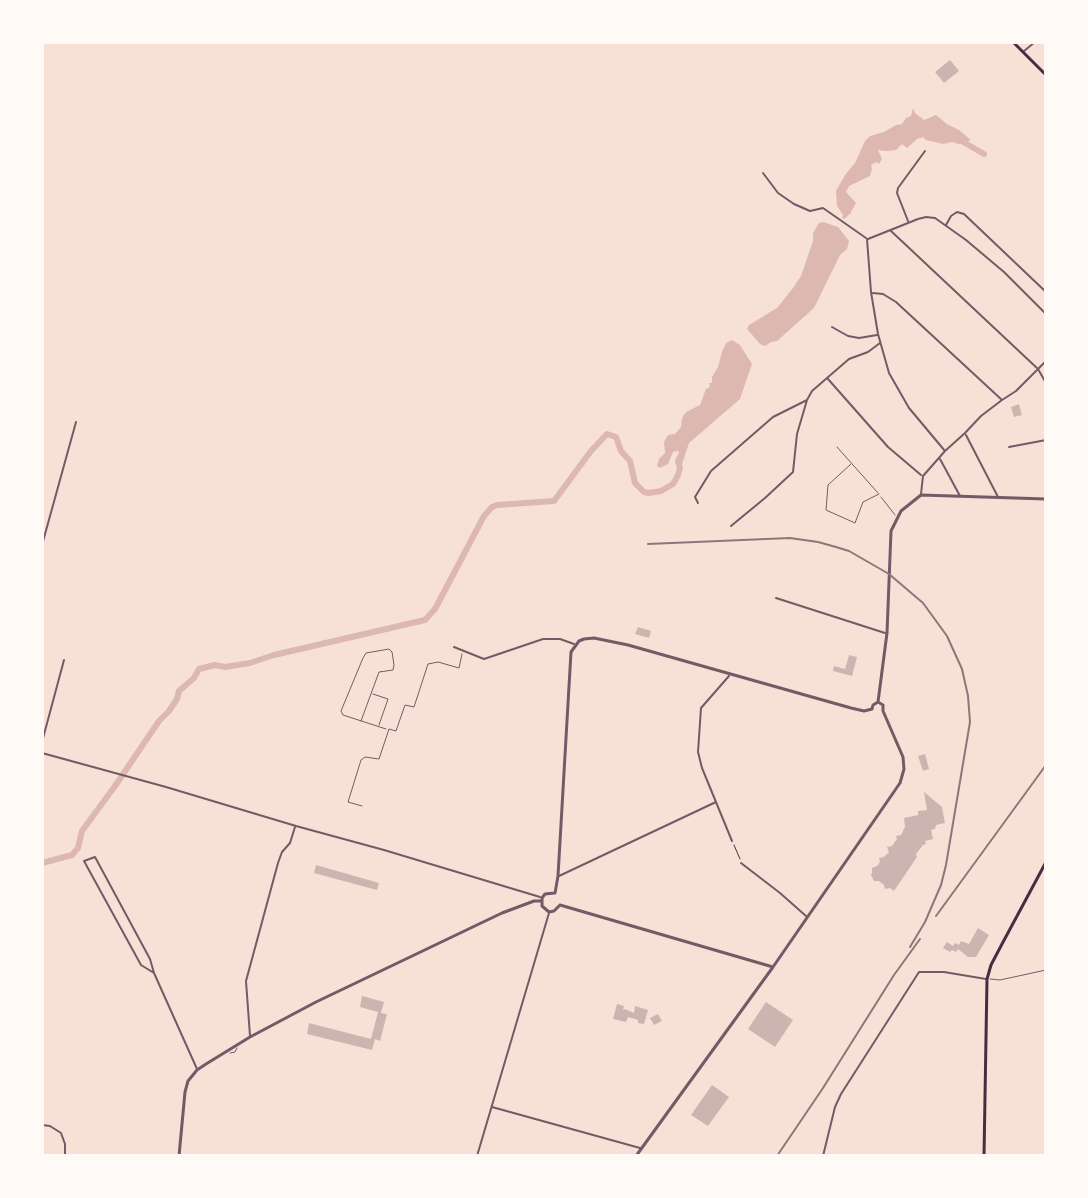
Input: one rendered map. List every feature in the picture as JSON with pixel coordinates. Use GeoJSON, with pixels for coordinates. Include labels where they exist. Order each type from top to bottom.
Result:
{"type":"FeatureCollection","features":[{"type":"Feature","properties":{"kind":"main road"},"geometry":{"type":"LineString","coordinates":[[1013,42],[1046,75]]}},
{"type":"Feature","properties":{"kind":"main road"},"geometry":{"type":"LineString","coordinates":[[984,1156],[987,979],[1046,862]]}},
{"type":"Feature","properties":{"kind":"street"},"geometry":{"type":"LineString","coordinates":[[1023,52],[1035,42]]}},
{"type":"Feature","properties":{"kind":"street"},"geometry":{"type":"LineString","coordinates":[[908,222],[898,188],[925,151]]}},
{"type":"Feature","properties":{"kind":"street"},"geometry":{"type":"LineString","coordinates":[[763,173],[778,193],[794,204],[810,211],[823,208],[867,239]]}},
{"type":"Feature","properties":{"kind":"street"},"geometry":{"type":"LineString","coordinates":[[946,225],[957,212],[964,214],[1046,292]]}},
{"type":"Feature","properties":{"kind":"street"},"geometry":{"type":"LineString","coordinates":[[867,239],[908,222],[935,218],[1004,272],[1046,314]]}},
{"type":"Feature","properties":{"kind":"street"},"geometry":{"type":"LineString","coordinates":[[890,230],[1038,369],[1046,383]]}},
{"type":"Feature","properties":{"kind":"street"},"geometry":{"type":"LineString","coordinates":[[867,239],[871,292],[889,373],[909,408],[945,451]]}},
{"type":"Feature","properties":{"kind":"street"},"geometry":{"type":"LineString","coordinates":[[871,292],[883,294],[896,302],[1002,400]]}},
{"type":"Feature","properties":{"kind":"street"},"geometry":{"type":"LineString","coordinates":[[832,327],[859,338],[878,334]]}},
{"type":"Feature","properties":{"kind":"street"},"geometry":{"type":"LineString","coordinates":[[731,526],[793,472],[797,434],[812,391],[849,359],[868,352],[880,343]]}},
{"type":"Feature","properties":{"kind":"street"},"geometry":{"type":"LineString","coordinates":[[921,495],[923,476],[945,451],[981,416],[1016,391],[1046,361]]}},
{"type":"Feature","properties":{"kind":"street"},"geometry":{"type":"LineString","coordinates":[[827,378],[888,447],[923,476]]}},
{"type":"Feature","properties":{"kind":"street"},"geometry":{"type":"LineString","coordinates":[[698,503],[695,497],[711,471],[773,417],[807,400]]}},
{"type":"Feature","properties":{"kind":"street"},"geometry":{"type":"LineString","coordinates":[[42,545],[76,422]]}},
{"type":"Feature","properties":{"kind":"street"},"geometry":{"type":"LineString","coordinates":[[965,433],[998,498]]}},
{"type":"Feature","properties":{"kind":"street"},"geometry":{"type":"LineString","coordinates":[[1009,447],[1046,440]]}},
{"type":"Feature","properties":{"kind":"street"},"geometry":{"type":"LineString","coordinates":[[940,458],[961,497]]}},
{"type":"Feature","properties":{"kind":"street"},"geometry":{"type":"LineString","coordinates":[[878,702],[887,633],[891,531],[897,518],[921,495],[1046,499]]}},
{"type":"Feature","properties":{"kind":"street"},"geometry":{"type":"LineString","coordinates":[[776,598],[887,633]]}},
{"type":"Feature","properties":{"kind":"street"},"geometry":{"type":"LineString","coordinates":[[549,912],[558,909],[571,652],[575,644],[594,638],[628,645],[851,708],[883,711]]}},
{"type":"Feature","properties":{"kind":"street"},"geometry":{"type":"LineString","coordinates":[[454,647],[484,659],[543,639],[560,639],[575,644]]}},
{"type":"Feature","properties":{"kind":"street"},"geometry":{"type":"LineString","coordinates":[[42,742],[64,660]]}},
{"type":"Feature","properties":{"kind":"street"},"geometry":{"type":"LineString","coordinates":[[731,675],[704,703],[700,716],[698,755],[732,841]]}},
{"type":"Feature","properties":{"kind":"street"},"geometry":{"type":"LineString","coordinates":[[636,1156],[773,967],[900,783],[903,757],[883,705],[878,702]]}},
{"type":"Feature","properties":{"kind":"street"},"geometry":{"type":"LineString","coordinates":[[875,712],[873,705],[878,702]]}},
{"type":"Feature","properties":{"kind":"street"},"geometry":{"type":"LineString","coordinates":[[42,753],[384,850],[541,899]]}},
{"type":"Feature","properties":{"kind":"street"},"geometry":{"type":"LineString","coordinates":[[558,876],[716,802]]}},
{"type":"Feature","properties":{"kind":"street"},"geometry":{"type":"LineString","coordinates":[[250,1037],[246,981],[280,857],[290,843],[296,826]]}},
{"type":"Feature","properties":{"kind":"street"},"geometry":{"type":"LineString","coordinates":[[154,973],[141,965],[84,861],[95,857],[150,959],[197,1070]]}},
{"type":"Feature","properties":{"kind":"street"},"geometry":{"type":"LineString","coordinates":[[741,862],[807,917]]}},
{"type":"Feature","properties":{"kind":"street"},"geometry":{"type":"LineString","coordinates":[[525,892],[528,899],[525,904]]}},
{"type":"Feature","properties":{"kind":"street"},"geometry":{"type":"LineString","coordinates":[[179,1156],[185,1092],[188,1081],[197,1070],[250,1037],[327,997],[541,899],[550,892],[558,899],[773,967]]}},
{"type":"Feature","properties":{"kind":"street"},"geometry":{"type":"LineString","coordinates":[[541,899],[542,906],[549,912]]}},
{"type":"Feature","properties":{"kind":"street"},"geometry":{"type":"LineString","coordinates":[[477,1156],[549,912]]}},
{"type":"Feature","properties":{"kind":"street"},"geometry":{"type":"LineString","coordinates":[[823,1156],[841,1094],[919,972],[944,972],[987,979]]}},
{"type":"Feature","properties":{"kind":"street"},"geometry":{"type":"LineString","coordinates":[[492,1107],[641,1148]]}},
{"type":"Feature","properties":{"kind":"street"},"geometry":{"type":"LineString","coordinates":[[42,1125],[61,1133],[65,1156]]}},
{"type":"Feature","properties":{"kind":"street"},"geometry":{"type":"LineString","coordinates":[[59,1156],[64,1150]]}},
{"type":"Feature","properties":{"kind":"lane"},"geometry":{"type":"LineString","coordinates":[[837,447],[897,518]]}},
{"type":"Feature","properties":{"kind":"lane"},"geometry":{"type":"LineString","coordinates":[[851,464],[828,485],[826,510],[855,523],[863,502],[879,494]]}},
{"type":"Feature","properties":{"kind":"lane"},"geometry":{"type":"LineString","coordinates":[[361,721],[379,672],[393,670],[394,665],[389,649],[366,653],[341,711],[343,715],[361,721],[396,731],[405,705],[414,707],[428,664],[438,662],[459,668],[463,651]]}},
{"type":"Feature","properties":{"kind":"lane"},"geometry":{"type":"LineString","coordinates":[[371,693],[388,699],[379,726]]}},
{"type":"Feature","properties":{"kind":"lane"},"geometry":{"type":"LineString","coordinates":[[362,806],[348,802],[361,760],[365,757],[379,759],[389,729]]}},
{"type":"Feature","properties":{"kind":"lane"},"geometry":{"type":"LineString","coordinates":[[987,979],[1000,980],[1046,970]]}},
{"type":"Feature","properties":{"kind":"path"},"geometry":{"type":"LineString","coordinates":[[732,841],[741,862]]}},
{"type":"Feature","properties":{"kind":"shaded area"},"geometry":{"type":"Polygon","coordinates":[[[913,108],[924,120],[936,115],[971,140],[943,144],[923,137],[907,148],[902,144],[896,150],[878,150],[882,159],[879,164],[871,165],[870,176],[849,186],[846,192],[856,203],[850,214],[842,218],[836,191],[865,141],[870,136],[902,124],[911,116],[913,108]]]}},
{"type":"Feature","properties":{"kind":"shaded area"},"geometry":{"type":"Polygon","coordinates":[[[823,222],[838,227],[849,241],[847,249],[840,255],[814,308],[777,341],[765,346],[760,344],[747,329],[749,325],[777,308],[793,288],[801,276],[813,233],[823,222]]]}},
{"type":"Feature","properties":{"kind":"shaded area"},"geometry":{"type":"Polygon","coordinates":[[[732,340],[740,345],[752,364],[740,399],[689,443],[680,468],[678,451],[673,452],[668,464],[660,468],[657,466],[665,453],[664,442],[668,435],[675,434],[681,427],[686,412],[700,405],[706,389],[710,387],[709,383],[712,383],[726,343],[732,340]]]}},
{"type":"Feature","properties":{"kind":"building"},"geometry":{"type":"Polygon","coordinates":[[[950,60],[959,71],[944,83],[935,72],[950,60]]]}},
{"type":"Feature","properties":{"kind":"building"},"geometry":{"type":"Polygon","coordinates":[[[1019,404],[1022,415],[1014,417],[1011,407],[1019,404]]]}},
{"type":"Feature","properties":{"kind":"building"},"geometry":{"type":"Polygon","coordinates":[[[638,627],[651,631],[649,638],[635,634],[638,627]]]}},
{"type":"Feature","properties":{"kind":"building"},"geometry":{"type":"Polygon","coordinates":[[[849,655],[857,657],[852,676],[833,671],[834,666],[845,669],[849,655]]]}},
{"type":"Feature","properties":{"kind":"building"},"geometry":{"type":"Polygon","coordinates":[[[925,754],[929,769],[923,771],[918,756],[925,754]]]}},
{"type":"Feature","properties":{"kind":"building"},"geometry":{"type":"Polygon","coordinates":[[[924,792],[942,807],[945,823],[931,830],[933,839],[925,841],[926,844],[916,854],[894,891],[885,889],[879,881],[874,881],[872,868],[880,862],[879,858],[889,852],[887,847],[892,846],[896,836],[901,835],[905,827],[904,818],[927,810],[924,792]]]}},
{"type":"Feature","properties":{"kind":"building"},"geometry":{"type":"Polygon","coordinates":[[[316,865],[379,883],[377,890],[314,873],[316,865]]]}},
{"type":"Feature","properties":{"kind":"building"},"geometry":{"type":"Polygon","coordinates":[[[978,928],[989,935],[976,957],[968,957],[958,949],[950,952],[943,948],[947,942],[953,946],[961,941],[969,944],[978,928]]]}},
{"type":"Feature","properties":{"kind":"building"},"geometry":{"type":"Polygon","coordinates":[[[362,996],[384,1002],[381,1013],[387,1014],[380,1041],[375,1039],[372,1050],[307,1034],[309,1023],[371,1039],[378,1012],[360,1007],[362,996]]]}},
{"type":"Feature","properties":{"kind":"building"},"geometry":{"type":"Polygon","coordinates":[[[766,1002],[793,1020],[775,1047],[748,1029],[766,1002]]]}},
{"type":"Feature","properties":{"kind":"building"},"geometry":{"type":"Polygon","coordinates":[[[617,1004],[624,1006],[623,1010],[634,1013],[635,1006],[648,1010],[644,1024],[628,1017],[626,1022],[613,1019],[617,1004]]]}},
{"type":"Feature","properties":{"kind":"building"},"geometry":{"type":"Polygon","coordinates":[[[658,1014],[662,1021],[654,1025],[650,1018],[658,1014]]]}},
{"type":"Feature","properties":{"kind":"building"},"geometry":{"type":"Polygon","coordinates":[[[712,1085],[729,1097],[708,1126],[691,1115],[712,1085]]]}},
{"type":"Feature","properties":{"kind":"waterway"},"geometry":{"type":"LineString","coordinates":[[958,139],[984,154]]}},
{"type":"Feature","properties":{"kind":"waterway"},"geometry":{"type":"LineString","coordinates":[[42,863],[72,855],[78,848],[82,831],[169,711],[179,691],[199,669],[250,663],[425,620],[435,609],[484,516],[492,507],[554,501],[607,434],[616,437],[621,451],[630,461],[635,483],[644,492],[661,491],[673,484],[682,453]]}},
{"type":"Feature","properties":{"kind":"railway"},"geometry":{"type":"LineString","coordinates":[[648,544],[790,538],[836,547],[889,574],[923,603],[947,636],[962,669],[970,722],[941,885],[910,947]]}},
{"type":"Feature","properties":{"kind":"railway"},"geometry":{"type":"LineString","coordinates":[[936,916],[1046,765]]}},
{"type":"Feature","properties":{"kind":"railway"},"geometry":{"type":"LineString","coordinates":[[777,1156],[920,939]]}}]}
